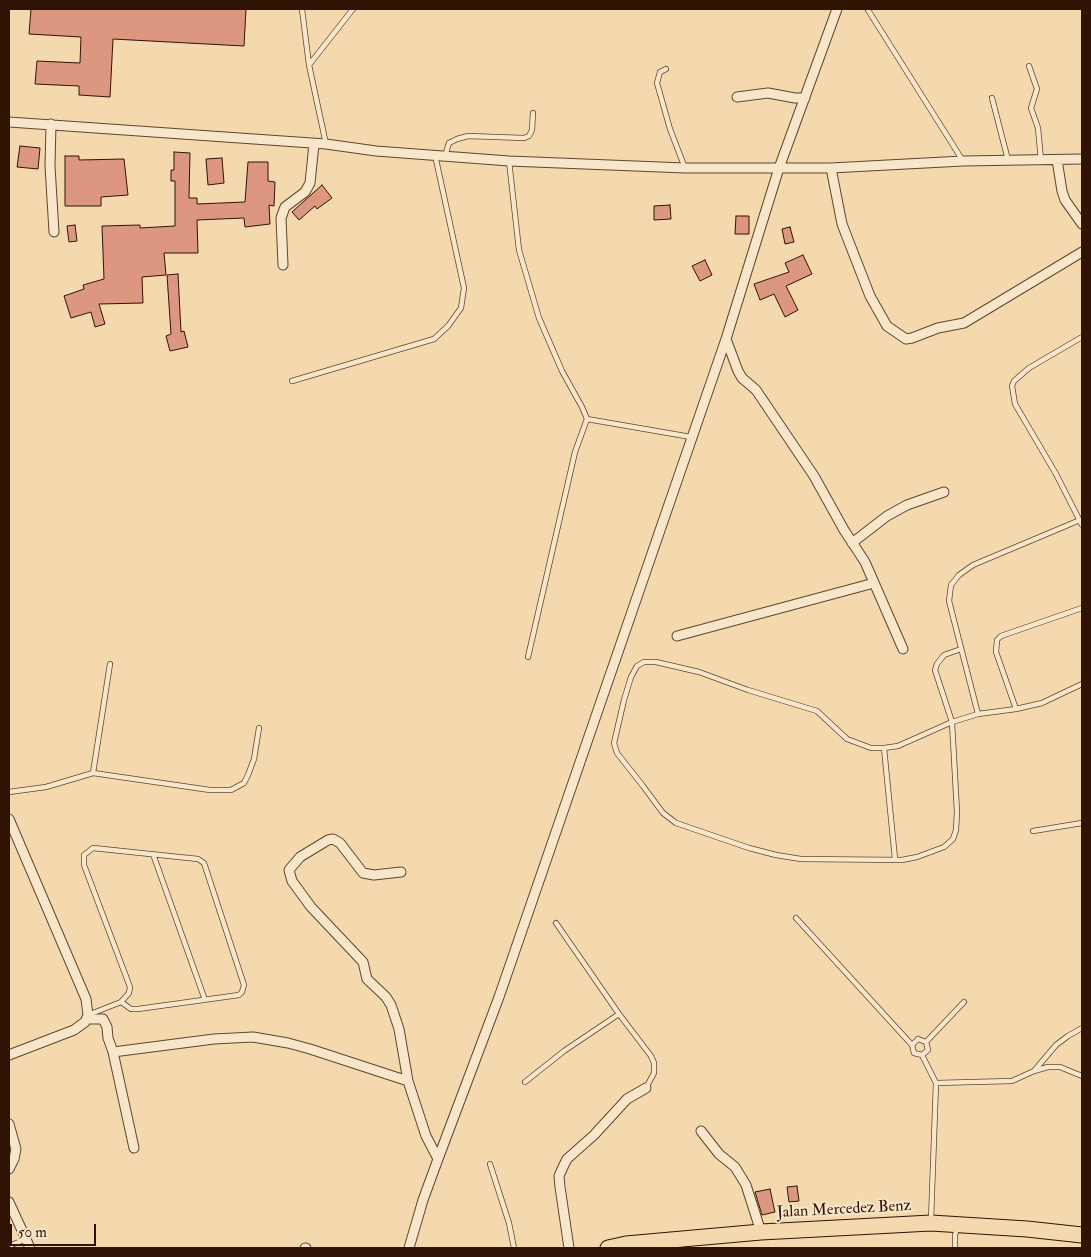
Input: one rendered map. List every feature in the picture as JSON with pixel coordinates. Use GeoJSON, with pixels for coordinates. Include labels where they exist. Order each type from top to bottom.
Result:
{"type":"FeatureCollection","features":[{"type":"Feature","properties":{"kind":"main road","name":"Jalan Mercedez Benz"},"geometry":{"type":"LineString","coordinates":[[608,1248],[761,1232],[931,1223],[1027,1229],[1082,1235]]}},
{"type":"Feature","properties":{"kind":"street"},"geometry":{"type":"LineString","coordinates":[[409,1248],[423,1200],[499,997],[726,339],[779,168],[837,9]]}},
{"type":"Feature","properties":{"kind":"street"},"geometry":{"type":"LineString","coordinates":[[737,97],[768,92],[795,98],[805,98]]}},
{"type":"Feature","properties":{"kind":"street"},"geometry":{"type":"LineString","coordinates":[[9,122],[326,144],[376,151],[509,161],[685,168],[831,168],[963,161],[1082,158]]}},
{"type":"Feature","properties":{"kind":"street"},"geometry":{"type":"LineString","coordinates":[[51,124],[50,166],[54,232]]}},
{"type":"Feature","properties":{"kind":"street"},"geometry":{"type":"LineString","coordinates":[[283,265],[281,218],[285,207],[305,192],[310,183],[314,144]]}},
{"type":"Feature","properties":{"kind":"street"},"geometry":{"type":"LineString","coordinates":[[1057,160],[1065,200],[1082,224]]}},
{"type":"Feature","properties":{"kind":"street"},"geometry":{"type":"LineString","coordinates":[[831,168],[842,224],[870,296],[887,326],[906,339],[938,328],[964,323],[1082,252]]}},
{"type":"Feature","properties":{"kind":"street"},"geometry":{"type":"LineString","coordinates":[[726,339],[742,378],[756,390],[814,476],[864,562],[904,649]]}},
{"type":"Feature","properties":{"kind":"street"},"geometry":{"type":"LineString","coordinates":[[852,543],[887,516],[908,505],[944,492]]}},
{"type":"Feature","properties":{"kind":"street"},"geometry":{"type":"LineString","coordinates":[[677,636],[874,583]]}},
{"type":"Feature","properties":{"kind":"street"},"geometry":{"type":"LineString","coordinates":[[9,819],[86,998],[88,1017]]}},
{"type":"Feature","properties":{"kind":"street"},"geometry":{"type":"LineString","coordinates":[[401,872],[374,875],[363,873],[340,843],[333,839],[328,840],[300,857],[289,870],[292,881],[311,907],[363,962],[367,979],[386,997],[391,1005],[398,1029],[408,1080],[426,1136],[438,1159]]}},
{"type":"Feature","properties":{"kind":"street"},"geometry":{"type":"LineString","coordinates":[[88,1017],[104,1020],[107,1026],[108,1038],[113,1052],[134,1148]]}},
{"type":"Feature","properties":{"kind":"street"},"geometry":{"type":"LineString","coordinates":[[9,1055],[74,1030],[88,1017]]}},
{"type":"Feature","properties":{"kind":"street"},"geometry":{"type":"LineString","coordinates":[[113,1052],[214,1039],[253,1037],[310,1049],[408,1080]]}},
{"type":"Feature","properties":{"kind":"street"},"geometry":{"type":"LineString","coordinates":[[569,1248],[559,1176],[563,1167],[567,1159],[594,1135],[627,1099],[646,1088]]}},
{"type":"Feature","properties":{"kind":"street"},"geometry":{"type":"LineString","coordinates":[[9,1124],[16,1149],[9,1169]]}},
{"type":"Feature","properties":{"kind":"street"},"geometry":{"type":"LineString","coordinates":[[701,1130],[719,1154],[735,1167],[746,1185],[761,1232]]}},
{"type":"Feature","properties":{"kind":"street"},"geometry":{"type":"LineString","coordinates":[[9,1202],[30,1248]]}},
{"type":"Feature","properties":{"kind":"lane"},"geometry":{"type":"LineString","coordinates":[[302,9],[309,65],[326,144]]}},
{"type":"Feature","properties":{"kind":"lane"},"geometry":{"type":"LineString","coordinates":[[309,65],[353,9]]}},
{"type":"Feature","properties":{"kind":"lane"},"geometry":{"type":"LineString","coordinates":[[868,10],[963,161]]}},
{"type":"Feature","properties":{"kind":"lane"},"geometry":{"type":"LineString","coordinates":[[1029,66],[1037,89],[1031,108],[1038,128],[1041,160]]}},
{"type":"Feature","properties":{"kind":"lane"},"geometry":{"type":"LineString","coordinates":[[666,69],[660,72],[658,83],[670,129],[685,168]]}},
{"type":"Feature","properties":{"kind":"lane"},"geometry":{"type":"LineString","coordinates":[[992,98],[1008,160]]}},
{"type":"Feature","properties":{"kind":"lane"},"geometry":{"type":"LineString","coordinates":[[445,156],[449,143],[468,136],[524,138],[529,136],[532,130],[533,113]]}},
{"type":"Feature","properties":{"kind":"lane"},"geometry":{"type":"LineString","coordinates":[[292,381],[434,339],[448,326],[461,308],[464,288],[435,155]]}},
{"type":"Feature","properties":{"kind":"lane"},"geometry":{"type":"LineString","coordinates":[[509,161],[519,250],[539,318],[562,371],[587,419],[575,452],[528,657]]}},
{"type":"Feature","properties":{"kind":"lane"},"geometry":{"type":"LineString","coordinates":[[978,714],[949,600],[951,585],[959,575],[974,565],[1081,522],[1056,474],[1015,404],[1012,386],[1014,381],[1029,368],[1082,338]]}},
{"type":"Feature","properties":{"kind":"lane"},"geometry":{"type":"LineString","coordinates":[[587,419],[691,437]]}},
{"type":"Feature","properties":{"kind":"lane"},"geometry":{"type":"LineString","coordinates":[[1016,709],[996,652],[997,640],[1001,636],[1082,608]]}},
{"type":"Feature","properties":{"kind":"lane"},"geometry":{"type":"LineString","coordinates":[[961,649],[944,655],[936,667],[937,678],[952,722],[957,812],[956,830],[953,839],[944,847],[909,859],[793,858],[749,848],[676,824],[663,813],[617,753],[614,743],[624,700],[634,671],[637,666],[644,662],[656,662],[699,672],[754,692],[817,711],[847,739],[860,745],[884,748],[898,746],[952,722],[978,714],[1042,704],[1082,684]]}},
{"type":"Feature","properties":{"kind":"lane"},"geometry":{"type":"LineString","coordinates":[[93,773],[110,664]]}},
{"type":"Feature","properties":{"kind":"lane"},"geometry":{"type":"LineString","coordinates":[[9,792],[46,787],[93,773],[210,790],[231,790],[244,784],[254,759],[259,728]]}},
{"type":"Feature","properties":{"kind":"lane"},"geometry":{"type":"LineString","coordinates":[[884,748],[895,860]]}},
{"type":"Feature","properties":{"kind":"lane"},"geometry":{"type":"LineString","coordinates":[[1033,831],[1082,824]]}},
{"type":"Feature","properties":{"kind":"lane"},"geometry":{"type":"LineString","coordinates":[[88,1017],[121,1002],[129,994],[130,988],[84,865],[84,854],[92,848],[193,858],[204,863],[244,985],[242,992],[238,995],[138,1009],[131,1009],[121,1002]]}},
{"type":"Feature","properties":{"kind":"lane"},"geometry":{"type":"LineString","coordinates":[[153,854],[205,1000]]}},
{"type":"Feature","properties":{"kind":"lane"},"geometry":{"type":"LineString","coordinates":[[796,918],[912,1045],[914,1053],[922,1055],[936,1083],[931,1223]]}},
{"type":"Feature","properties":{"kind":"lane"},"geometry":{"type":"LineString","coordinates":[[556,923],[619,1014],[651,1056],[654,1064],[654,1073],[646,1088]]}},
{"type":"Feature","properties":{"kind":"lane"},"geometry":{"type":"LineString","coordinates":[[926,1042],[964,1002]]}},
{"type":"Feature","properties":{"kind":"lane"},"geometry":{"type":"LineString","coordinates":[[525,1082],[564,1051],[619,1014]]}},
{"type":"Feature","properties":{"kind":"lane"},"geometry":{"type":"LineString","coordinates":[[1034,1071],[1056,1045],[1082,1028]]}},
{"type":"Feature","properties":{"kind":"lane"},"geometry":{"type":"LineString","coordinates":[[912,1045],[918,1040],[926,1042]]}},
{"type":"Feature","properties":{"kind":"lane"},"geometry":{"type":"LineString","coordinates":[[922,1055],[928,1050],[926,1042]]}},
{"type":"Feature","properties":{"kind":"lane"},"geometry":{"type":"LineString","coordinates":[[936,1083],[1012,1081],[1048,1067],[1060,1067],[1082,1076]]}},
{"type":"Feature","properties":{"kind":"lane"},"geometry":{"type":"LineString","coordinates":[[490,1164],[509,1224],[514,1248]]}},
{"type":"Feature","properties":{"kind":"lane"},"geometry":{"type":"LineString","coordinates":[[955,1248],[958,1224]]}},
{"type":"Feature","properties":{"kind":"lane"},"geometry":{"type":"LineString","coordinates":[[9,1246],[26,1238]]}},
{"type":"Feature","properties":{"kind":"building"},"geometry":{"type":"Polygon","coordinates":[[[31,9],[246,9],[244,46],[113,39],[110,97],[79,95],[79,86],[35,84],[37,61],[80,63],[81,37],[29,34],[31,9]]]}},
{"type":"Feature","properties":{"kind":"building"},"geometry":{"type":"Polygon","coordinates":[[[20,146],[40,148],[38,169],[17,167],[20,146]]]}},
{"type":"Feature","properties":{"kind":"building"},"geometry":{"type":"Polygon","coordinates":[[[174,152],[190,153],[189,198],[197,198],[197,204],[245,202],[248,162],[268,162],[268,181],[275,182],[274,206],[269,205],[270,224],[245,227],[244,218],[197,220],[198,253],[164,253],[166,275],[142,277],[143,303],[99,304],[105,324],[95,327],[91,312],[71,318],[64,296],[84,289],[83,285],[104,279],[102,226],[140,225],[140,228],[175,226],[175,181],[171,181],[171,170],[174,170],[174,152]]]}},
{"type":"Feature","properties":{"kind":"building"},"geometry":{"type":"Polygon","coordinates":[[[65,156],[79,156],[79,160],[124,159],[128,195],[101,197],[101,206],[65,206],[65,156]]]}},
{"type":"Feature","properties":{"kind":"building"},"geometry":{"type":"Polygon","coordinates":[[[222,158],[224,183],[208,185],[206,159],[222,158]]]}},
{"type":"Feature","properties":{"kind":"building"},"geometry":{"type":"Polygon","coordinates":[[[322,185],[332,198],[317,209],[315,206],[299,220],[292,212],[322,185]]]}},
{"type":"Feature","properties":{"kind":"building"},"geometry":{"type":"Polygon","coordinates":[[[670,205],[671,219],[654,220],[654,206],[670,205]]]}},
{"type":"Feature","properties":{"kind":"building"},"geometry":{"type":"Polygon","coordinates":[[[736,216],[749,216],[749,234],[735,234],[736,216]]]}},
{"type":"Feature","properties":{"kind":"building"},"geometry":{"type":"Polygon","coordinates":[[[75,225],[77,241],[69,242],[67,226],[75,225]]]}},
{"type":"Feature","properties":{"kind":"building"},"geometry":{"type":"Polygon","coordinates":[[[790,227],[794,242],[785,244],[782,229],[790,227]]]}},
{"type":"Feature","properties":{"kind":"building"},"geometry":{"type":"Polygon","coordinates":[[[803,255],[812,274],[786,286],[798,310],[785,317],[774,294],[760,300],[754,284],[789,272],[785,263],[803,255]]]}},
{"type":"Feature","properties":{"kind":"building"},"geometry":{"type":"Polygon","coordinates":[[[705,260],[712,275],[700,281],[692,266],[705,260]]]}},
{"type":"Feature","properties":{"kind":"building"},"geometry":{"type":"Polygon","coordinates":[[[178,274],[181,332],[184,331],[188,347],[170,351],[166,336],[171,334],[167,275],[178,274]]]}},
{"type":"Feature","properties":{"kind":"building"},"geometry":{"type":"Polygon","coordinates":[[[797,1186],[799,1201],[789,1202],[787,1187],[797,1186]]]}},
{"type":"Feature","properties":{"kind":"building"},"geometry":{"type":"Polygon","coordinates":[[[770,1189],[775,1212],[762,1215],[755,1192],[770,1189]]]}}]}
